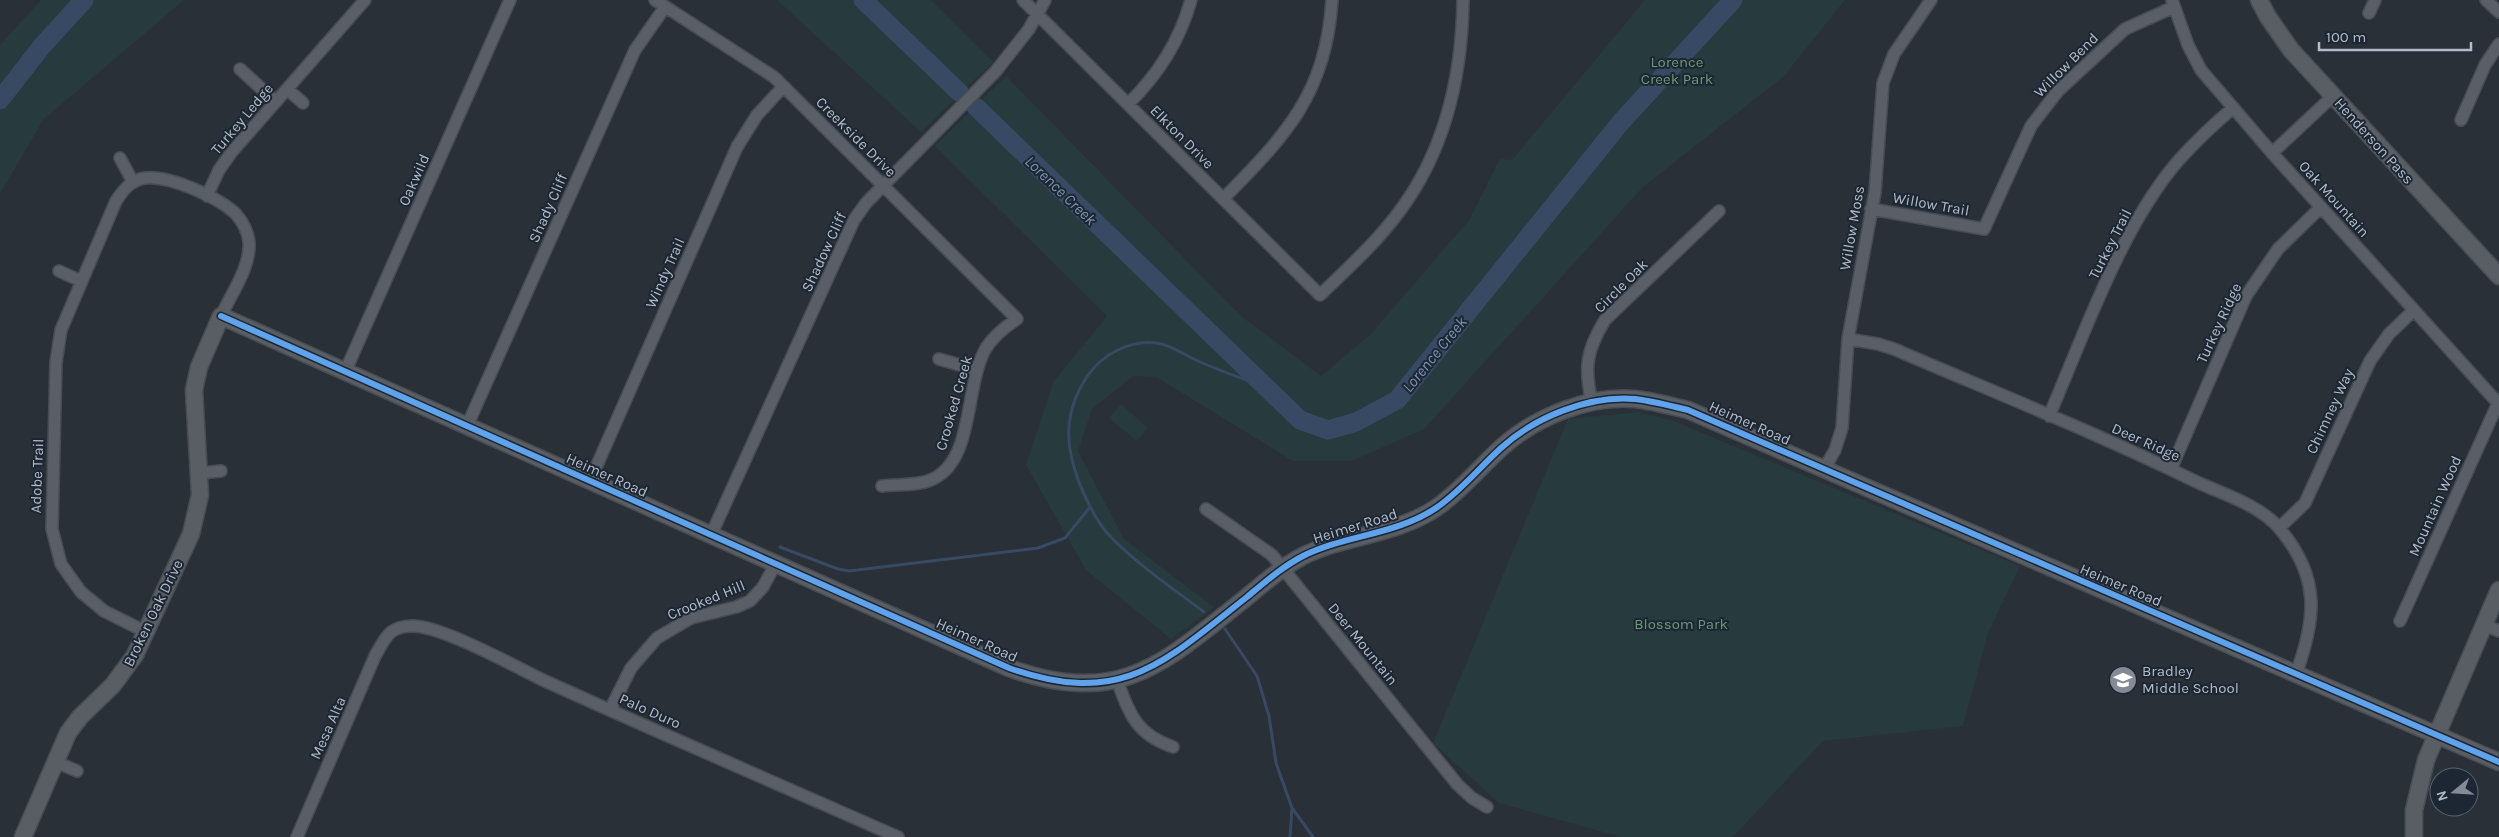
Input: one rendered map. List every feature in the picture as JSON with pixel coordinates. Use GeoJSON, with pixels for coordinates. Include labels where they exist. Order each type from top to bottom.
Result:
{"type":"FeatureCollection","features":[{"type":"Feature","properties":{"kind":"street","name":"Turkey Ledge"},"geometry":{"type":"LineString","coordinates":[[207,196],[219,170],[231,152],[365,0]]}},
{"type":"Feature","properties":{"kind":"street","name":"Oakwild"},"geometry":{"type":"LineString","coordinates":[[345,372],[510,0]]}},
{"type":"Feature","properties":{"kind":"street","name":"Elkton Drive"},"geometry":{"type":"LineString","coordinates":[[1023,0],[1320,295],[1368,249],[1399,212],[1426,167],[1443,129],[1458,72],[1463,0]]}},
{"type":"Feature","properties":{"kind":"street","name":"Shadow Cliff"},"geometry":{"type":"LineString","coordinates":[[711,535],[849,228],[866,203],[996,70],[1020,41],[1038,15],[1045,0]]}},
{"type":"Feature","properties":{"kind":"street"},"geometry":{"type":"LineString","coordinates":[[1128,104],[1148,83],[1170,53],[1182,28],[1191,0]]}},
{"type":"Feature","properties":{"kind":"street"},"geometry":{"type":"LineString","coordinates":[[1223,199],[1270,151],[1300,112],[1320,66],[1327,42],[1332,0]]}},
{"type":"Feature","properties":{"kind":"street","name":"Willow Moss"},"geometry":{"type":"LineString","coordinates":[[1824,469],[1835,450],[1842,428],[1848,339],[1872,209],[1886,73],[1894,54],[1931,0]]}},
{"type":"Feature","properties":{"kind":"street","name":"Henderson Pass"},"geometry":{"type":"LineString","coordinates":[[2259,0],[2279,34],[2333,96],[2499,276]]}},
{"type":"Feature","properties":{"kind":"street"},"geometry":{"type":"LineString","coordinates":[[2369,13],[2375,0]]}},
{"type":"Feature","properties":{"kind":"street"},"geometry":{"type":"LineString","coordinates":[[2486,0],[2499,12]]}},
{"type":"Feature","properties":{"kind":"street","name":"Creekside Drive"},"geometry":{"type":"LineString","coordinates":[[660,3],[774,77],[1017,319]]}},
{"type":"Feature","properties":{"kind":"street","name":"Shady Cliff"},"geometry":{"type":"LineString","coordinates":[[467,426],[635,50],[660,3]]}},
{"type":"Feature","properties":{"kind":"street","name":"Oak Mountain"},"geometry":{"type":"LineString","coordinates":[[2173,4],[2195,61],[2233,108],[2498,403]]}},
{"type":"Feature","properties":{"kind":"street","name":"Willow Bend"},"geometry":{"type":"LineString","coordinates":[[1984,230],[2020,146],[2031,126],[2053,96],[2125,29],[2173,4]]}},
{"type":"Feature","properties":{"kind":"street"},"geometry":{"type":"LineString","coordinates":[[2461,120],[2485,65],[2499,44]]}},
{"type":"Feature","properties":{"kind":"street"},"geometry":{"type":"LineString","coordinates":[[240,69],[276,102]]}},
{"type":"Feature","properties":{"kind":"street","name":"Windy Trail"},"geometry":{"type":"LineString","coordinates":[[590,481],[737,147],[757,115],[784,87]]}},
{"type":"Feature","properties":{"kind":"street","name":"Turkey Ledge"},"geometry":{"type":"LineString","coordinates":[[286,89],[303,103]]}},
{"type":"Feature","properties":{"kind":"street"},"geometry":{"type":"LineString","coordinates":[[2272,153],[2333,96]]}},
{"type":"Feature","properties":{"kind":"street","name":"Turkey Trail"},"geometry":{"type":"LineString","coordinates":[[2049,416],[2127,239],[2150,199],[2178,162],[2233,108]]}},
{"type":"Feature","properties":{"kind":"street"},"geometry":{"type":"LineString","coordinates":[[120,158],[133,182],[157,178],[175,182],[207,196]]}},
{"type":"Feature","properties":{"kind":"street","name":"Adobe Trail"},"geometry":{"type":"LineString","coordinates":[[133,182],[122,192],[116,201],[66,315],[58,346],[51,517],[54,541],[67,574],[81,592],[104,611],[146,632]]}},
{"type":"Feature","properties":{"kind":"street","name":"Broken Oak Drive"},"geometry":{"type":"LineString","coordinates":[[23,837],[68,734],[80,717],[122,675],[135,655],[191,534],[199,507],[200,473],[194,390],[199,367],[248,256],[248,241],[244,227],[236,215],[207,196]]}},
{"type":"Feature","properties":{"kind":"street","name":"Turkey Ridge"},"geometry":{"type":"LineString","coordinates":[[2171,469],[2246,296],[2278,249],[2321,207]]}},
{"type":"Feature","properties":{"kind":"street","name":"Willow Trail"},"geometry":{"type":"LineString","coordinates":[[1872,209],[1984,230]]}},
{"type":"Feature","properties":{"kind":"street","name":"Circle Oak"},"geometry":{"type":"LineString","coordinates":[[1592,403],[1587,379],[1588,355],[1595,337],[1605,320],[1719,211]]}},
{"type":"Feature","properties":{"kind":"street"},"geometry":{"type":"LineString","coordinates":[[59,272],[81,281]]}},
{"type":"Feature","properties":{"kind":"street","name":"Chimney Way"},"geometry":{"type":"LineString","coordinates":[[2279,528],[2305,503],[2370,361],[2389,334],[2414,310]]}},
{"type":"Feature","properties":{"kind":"street","name":"Heimer Road"},"geometry":{"type":"LineString","coordinates":[[221,316],[1009,668],[1033,677],[1070,683],[1116,680],[1148,670],[1163,662],[1283,568],[1322,547],[1402,526],[1435,509],[1459,491],[1511,439],[1540,420],[1592,403],[1634,399],[1688,410],[2499,762]]}},
{"type":"Feature","properties":{"kind":"street","name":"Crooked Creek"},"geometry":{"type":"LineString","coordinates":[[882,486],[928,481],[949,467],[960,446],[977,370],[985,349],[995,336],[1017,319]]}},
{"type":"Feature","properties":{"kind":"street","name":"Deer Ridge"},"geometry":{"type":"LineString","coordinates":[[1848,339],[1894,349],[2171,469],[2255,509],[2279,528],[2299,557],[2310,593],[2310,630],[2296,674]]}},
{"type":"Feature","properties":{"kind":"street"},"geometry":{"type":"LineString","coordinates":[[939,359],[977,370]]}},
{"type":"Feature","properties":{"kind":"street","name":"Mountain Wood"},"geometry":{"type":"LineString","coordinates":[[2400,621],[2498,403]]}},
{"type":"Feature","properties":{"kind":"street"},"geometry":{"type":"LineString","coordinates":[[200,473],[221,471]]}},
{"type":"Feature","properties":{"kind":"street","name":"Deer Mountain"},"geometry":{"type":"LineString","coordinates":[[1206,509],[1272,554],[1457,784],[1472,798],[1487,807]]}},
{"type":"Feature","properties":{"kind":"street","name":"Crooked Hill"},"geometry":{"type":"LineString","coordinates":[[610,710],[631,668],[657,638],[691,618],[736,607],[750,601],[763,587],[776,563]]}},
{"type":"Feature","properties":{"kind":"street"},"geometry":{"type":"LineString","coordinates":[[2414,837],[2414,810],[2419,785],[2436,736],[2492,628],[2499,590]]}},
{"type":"Feature","properties":{"kind":"street","name":"Palo Duro"},"geometry":{"type":"LineString","coordinates":[[389,633],[397,628],[412,626],[431,630],[898,837]]}},
{"type":"Feature","properties":{"kind":"street","name":"Mesa Alta"},"geometry":{"type":"LineString","coordinates":[[297,837],[366,674],[389,633]]}},
{"type":"Feature","properties":{"kind":"street"},"geometry":{"type":"LineString","coordinates":[[1116,680],[1136,723],[1148,736],[1173,746]]}},
{"type":"Feature","properties":{"kind":"street"},"geometry":{"type":"LineString","coordinates":[[56,762],[77,770]]}},
{"type":"Feature","properties":{"kind":"green space"},"geometry":{"type":"Polygon","coordinates":[[[41,0],[184,0],[43,120],[0,194],[0,45],[41,0]]]}},
{"type":"Feature","properties":{"kind":"green space"},"geometry":{"type":"Polygon","coordinates":[[[777,0],[931,0],[993,62],[921,132],[777,0]]]}},
{"type":"Feature","properties":{"kind":"green space","name":"Lorence Creek Park"},"geometry":{"type":"Polygon","coordinates":[[[1645,0],[1845,0],[1784,76],[1643,187],[1424,429],[1352,461],[1293,461],[1156,377],[1133,376],[1092,409],[1078,451],[1124,539],[1214,607],[1171,639],[1086,570],[1026,465],[1054,381],[1107,316],[935,146],[1006,76],[1241,316],[1321,376],[1370,335],[1470,219],[1500,159],[1512,160],[1645,0]]]}},
{"type":"Feature","properties":{"kind":"green space"},"geometry":{"type":"Polygon","coordinates":[[[1121,404],[1148,428],[1137,441],[1109,418],[1121,404]]]}},
{"type":"Feature","properties":{"kind":"green space","name":"Blossom Park"},"geometry":{"type":"Polygon","coordinates":[[[1637,412],[1674,421],[2020,566],[1988,633],[1963,726],[1823,741],[1733,837],[1621,837],[1499,803],[1433,743],[1568,419],[1637,412]]]}},
{"type":"Feature","properties":{"kind":"waterway","name":"Lorence Creek"},"geometry":{"type":"LineString","coordinates":[[0,100],[42,46],[84,0]]}},
{"type":"Feature","properties":{"kind":"waterway","name":"Lorence Creek"},"geometry":{"type":"LineString","coordinates":[[863,0],[960,93]]}},
{"type":"Feature","properties":{"kind":"waterway","name":"Lorence Creek"},"geometry":{"type":"LineString","coordinates":[[976,107],[1300,420],[1328,430],[1356,422],[1397,400],[1621,122],[1733,0]]}},
{"type":"Feature","properties":{"kind":"waterway"},"geometry":{"type":"LineString","coordinates":[[1204,612],[1129,554],[1107,533],[1097,519],[1084,494],[1073,463],[1069,433],[1073,404],[1088,375],[1101,361],[1127,346],[1146,343],[1167,346],[1206,365],[1266,387]]}},
{"type":"Feature","properties":{"kind":"waterway"},"geometry":{"type":"LineString","coordinates":[[780,547],[838,569],[849,571],[1038,548],[1065,538],[1090,507]]}},
{"type":"Feature","properties":{"kind":"waterway"},"geometry":{"type":"LineString","coordinates":[[1225,629],[1257,676],[1269,716],[1276,763],[1292,808],[1313,837]]}},
{"type":"Feature","properties":{"kind":"waterway"},"geometry":{"type":"LineString","coordinates":[[1290,837],[1292,808]]}},
{"type":"Feature","properties":{"kind":"cycle path"},"geometry":{"type":"LineString","coordinates":[[221,316],[1009,668],[1048,679],[1082,683],[1112,681],[1139,672],[1165,659],[1190,642],[1274,575],[1303,556],[1336,543],[1404,524],[1436,508],[1462,487],[1501,448],[1546,418],[1564,410],[1599,401],[1635,399],[1688,410],[2499,762]]}},
{"type":"Feature","properties":{"kind":"place","name":"Bradley Middle School"},"geometry":{"type":"Point","coordinates":[2123,680]}}]}
